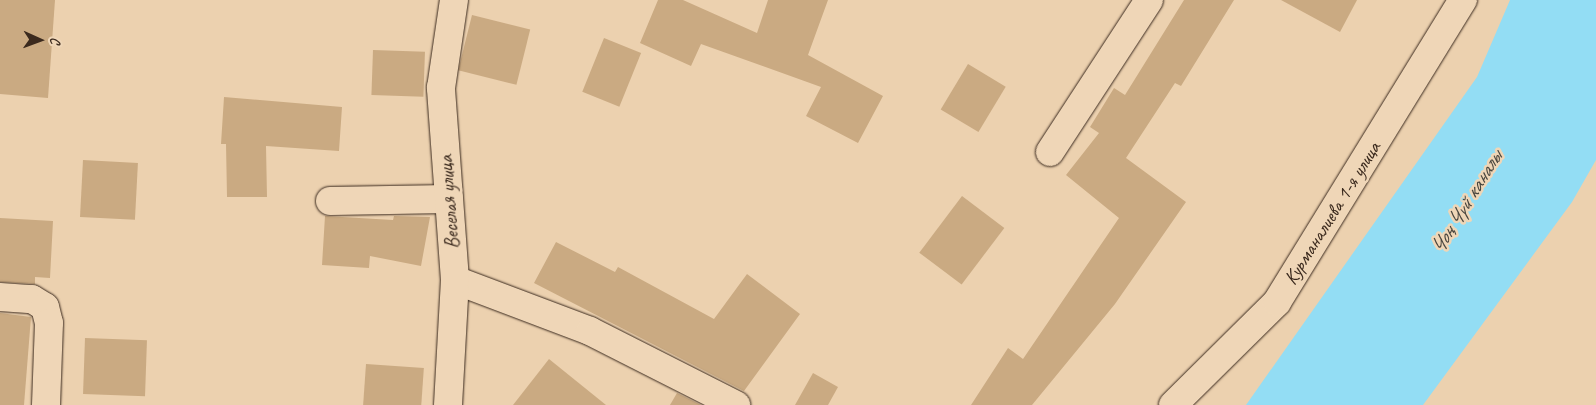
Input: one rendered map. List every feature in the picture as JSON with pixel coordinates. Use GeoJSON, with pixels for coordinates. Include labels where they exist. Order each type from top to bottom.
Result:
{"type":"FeatureCollection","features":[{"type":"Feature","properties":{"kind":"street","name":"Веселая улица"},"geometry":{"type":"LineString","coordinates":[[448,405],[455,280],[441,88],[454,0]]}},
{"type":"Feature","properties":{"kind":"street"},"geometry":{"type":"LineString","coordinates":[[1050,152],[1148,0]]}},
{"type":"Feature","properties":{"kind":"street","name":"Курманалиева 1-я улица"},"geometry":{"type":"LineString","coordinates":[[1173,405],[1277,302],[1462,0]]}},
{"type":"Feature","properties":{"kind":"street"},"geometry":{"type":"LineString","coordinates":[[330,201],[449,199]]}},
{"type":"Feature","properties":{"kind":"street"},"geometry":{"type":"LineString","coordinates":[[455,280],[590,331],[736,405]]}},
{"type":"Feature","properties":{"kind":"street"},"geometry":{"type":"LineString","coordinates":[[0,297],[32,299],[45,307],[49,323],[46,405]]}},
{"type":"Feature","properties":{"kind":"water","name":"Чоң Чүй каналы"},"geometry":{"type":"Polygon","coordinates":[[[1510,0],[1596,0],[1596,160],[1572,202],[1423,405],[1246,405],[1477,77],[1510,0]]]}},
{"type":"Feature","properties":{"kind":"building"},"geometry":{"type":"Polygon","coordinates":[[[0,0],[55,0],[48,98],[0,94],[0,0]]]}},
{"type":"Feature","properties":{"kind":"building"},"geometry":{"type":"Polygon","coordinates":[[[658,0],[683,0],[757,33],[768,0],[828,0],[808,55],[883,96],[858,143],[806,116],[821,87],[701,44],[691,66],[640,43],[658,0]]]}},
{"type":"Feature","properties":{"kind":"building"},"geometry":{"type":"Polygon","coordinates":[[[1184,0],[1234,0],[1181,86],[1175,83],[1126,158],[1186,202],[1115,304],[1032,405],[971,405],[1008,348],[1023,359],[1119,218],[1066,175],[1099,133],[1090,127],[1114,88],[1125,95],[1184,0]]]}},
{"type":"Feature","properties":{"kind":"building"},"geometry":{"type":"Polygon","coordinates":[[[1281,0],[1357,0],[1340,32],[1281,0]]]}},
{"type":"Feature","properties":{"kind":"building"},"geometry":{"type":"Polygon","coordinates":[[[472,15],[530,30],[516,85],[458,70],[472,15]]]}},
{"type":"Feature","properties":{"kind":"building"},"geometry":{"type":"Polygon","coordinates":[[[604,38],[641,53],[619,107],[582,92],[604,38]]]}},
{"type":"Feature","properties":{"kind":"building"},"geometry":{"type":"Polygon","coordinates":[[[373,50],[425,52],[423,97],[371,95],[373,50]]]}},
{"type":"Feature","properties":{"kind":"building"},"geometry":{"type":"Polygon","coordinates":[[[968,64],[1006,87],[978,132],[941,109],[968,64]]]}},
{"type":"Feature","properties":{"kind":"building"},"geometry":{"type":"Polygon","coordinates":[[[224,97],[342,107],[339,151],[266,146],[267,197],[227,197],[226,144],[221,144],[224,97]]]}},
{"type":"Feature","properties":{"kind":"building"},"geometry":{"type":"Polygon","coordinates":[[[83,160],[138,163],[135,220],[80,217],[83,160]]]}},
{"type":"Feature","properties":{"kind":"building"},"geometry":{"type":"Polygon","coordinates":[[[962,196],[1004,228],[962,285],[919,253],[962,196]]]}},
{"type":"Feature","properties":{"kind":"building"},"geometry":{"type":"Polygon","coordinates":[[[325,216],[393,220],[394,216],[430,217],[421,266],[370,256],[369,268],[322,265],[325,216]]]}},
{"type":"Feature","properties":{"kind":"building"},"geometry":{"type":"Polygon","coordinates":[[[0,218],[53,221],[50,278],[35,277],[35,284],[0,282],[0,218]]]}},
{"type":"Feature","properties":{"kind":"building"},"geometry":{"type":"Polygon","coordinates":[[[556,242],[615,272],[618,267],[714,319],[747,274],[800,314],[744,391],[534,283],[556,242]]]}},
{"type":"Feature","properties":{"kind":"building"},"geometry":{"type":"Polygon","coordinates":[[[0,313],[31,317],[24,405],[0,405],[0,313]]]}},
{"type":"Feature","properties":{"kind":"building"},"geometry":{"type":"Polygon","coordinates":[[[85,338],[147,340],[145,396],[83,394],[85,338]]]}},
{"type":"Feature","properties":{"kind":"building"},"geometry":{"type":"Polygon","coordinates":[[[549,359],[606,405],[513,405],[549,359]]]}},
{"type":"Feature","properties":{"kind":"building"},"geometry":{"type":"Polygon","coordinates":[[[366,364],[424,368],[421,405],[363,405],[366,364]]]}},
{"type":"Feature","properties":{"kind":"building"},"geometry":{"type":"Polygon","coordinates":[[[813,373],[838,387],[828,405],[795,405],[813,373]]]}},
{"type":"Feature","properties":{"kind":"building"},"geometry":{"type":"Polygon","coordinates":[[[677,393],[701,405],[670,405],[677,393]]]}}]}
